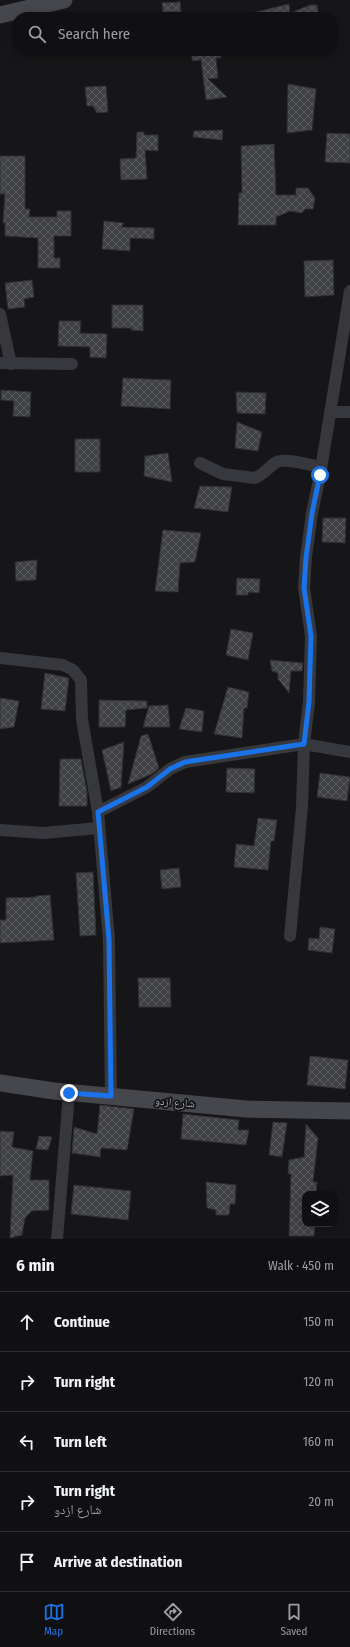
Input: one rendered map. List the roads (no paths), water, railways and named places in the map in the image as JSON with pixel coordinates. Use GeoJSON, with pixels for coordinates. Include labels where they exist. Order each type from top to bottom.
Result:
{"type":"FeatureCollection","features":[{"type":"Feature","properties":{"kind":"street"},"geometry":{"type":"LineString","coordinates":[[13,12],[64,0]]}},
{"type":"Feature","properties":{"kind":"street"},"geometry":{"type":"LineString","coordinates":[[0,15],[12,12]]}},
{"type":"Feature","properties":{"kind":"street"},"geometry":{"type":"LineString","coordinates":[[290,936],[302,807],[304,744],[309,702],[311,636],[304,588],[306,558],[312,513],[331,412],[341,338],[350,291]]}},
{"type":"Feature","properties":{"kind":"street"},"geometry":{"type":"LineString","coordinates":[[0,314],[5,363],[72,364]]}},
{"type":"Feature","properties":{"kind":"street"},"geometry":{"type":"LineString","coordinates":[[331,412],[350,412]]}},
{"type":"Feature","properties":{"kind":"street"},"geometry":{"type":"LineString","coordinates":[[200,463],[223,474],[255,478],[260,477],[276,462],[284,460],[321,467]]}},
{"type":"Feature","properties":{"kind":"street"},"geometry":{"type":"LineString","coordinates":[[0,658],[63,665],[73,670],[81,680],[82,718],[98,812],[109,940],[111,1096]]}},
{"type":"Feature","properties":{"kind":"street"},"geometry":{"type":"LineString","coordinates":[[98,812],[147,787],[170,769],[185,762],[304,744],[336,748],[350,752]]}},
{"type":"Feature","properties":{"kind":"street"},"geometry":{"type":"LineString","coordinates":[[0,830],[43,833],[99,828]]}},
{"type":"Feature","properties":{"kind":"street","name":"شارع ازدو"},"geometry":{"type":"LineString","coordinates":[[0,1083],[69,1093],[246,1109],[350,1111]]}},
{"type":"Feature","properties":{"kind":"street"},"geometry":{"type":"LineString","coordinates":[[57,1239],[69,1093]]}}]}
